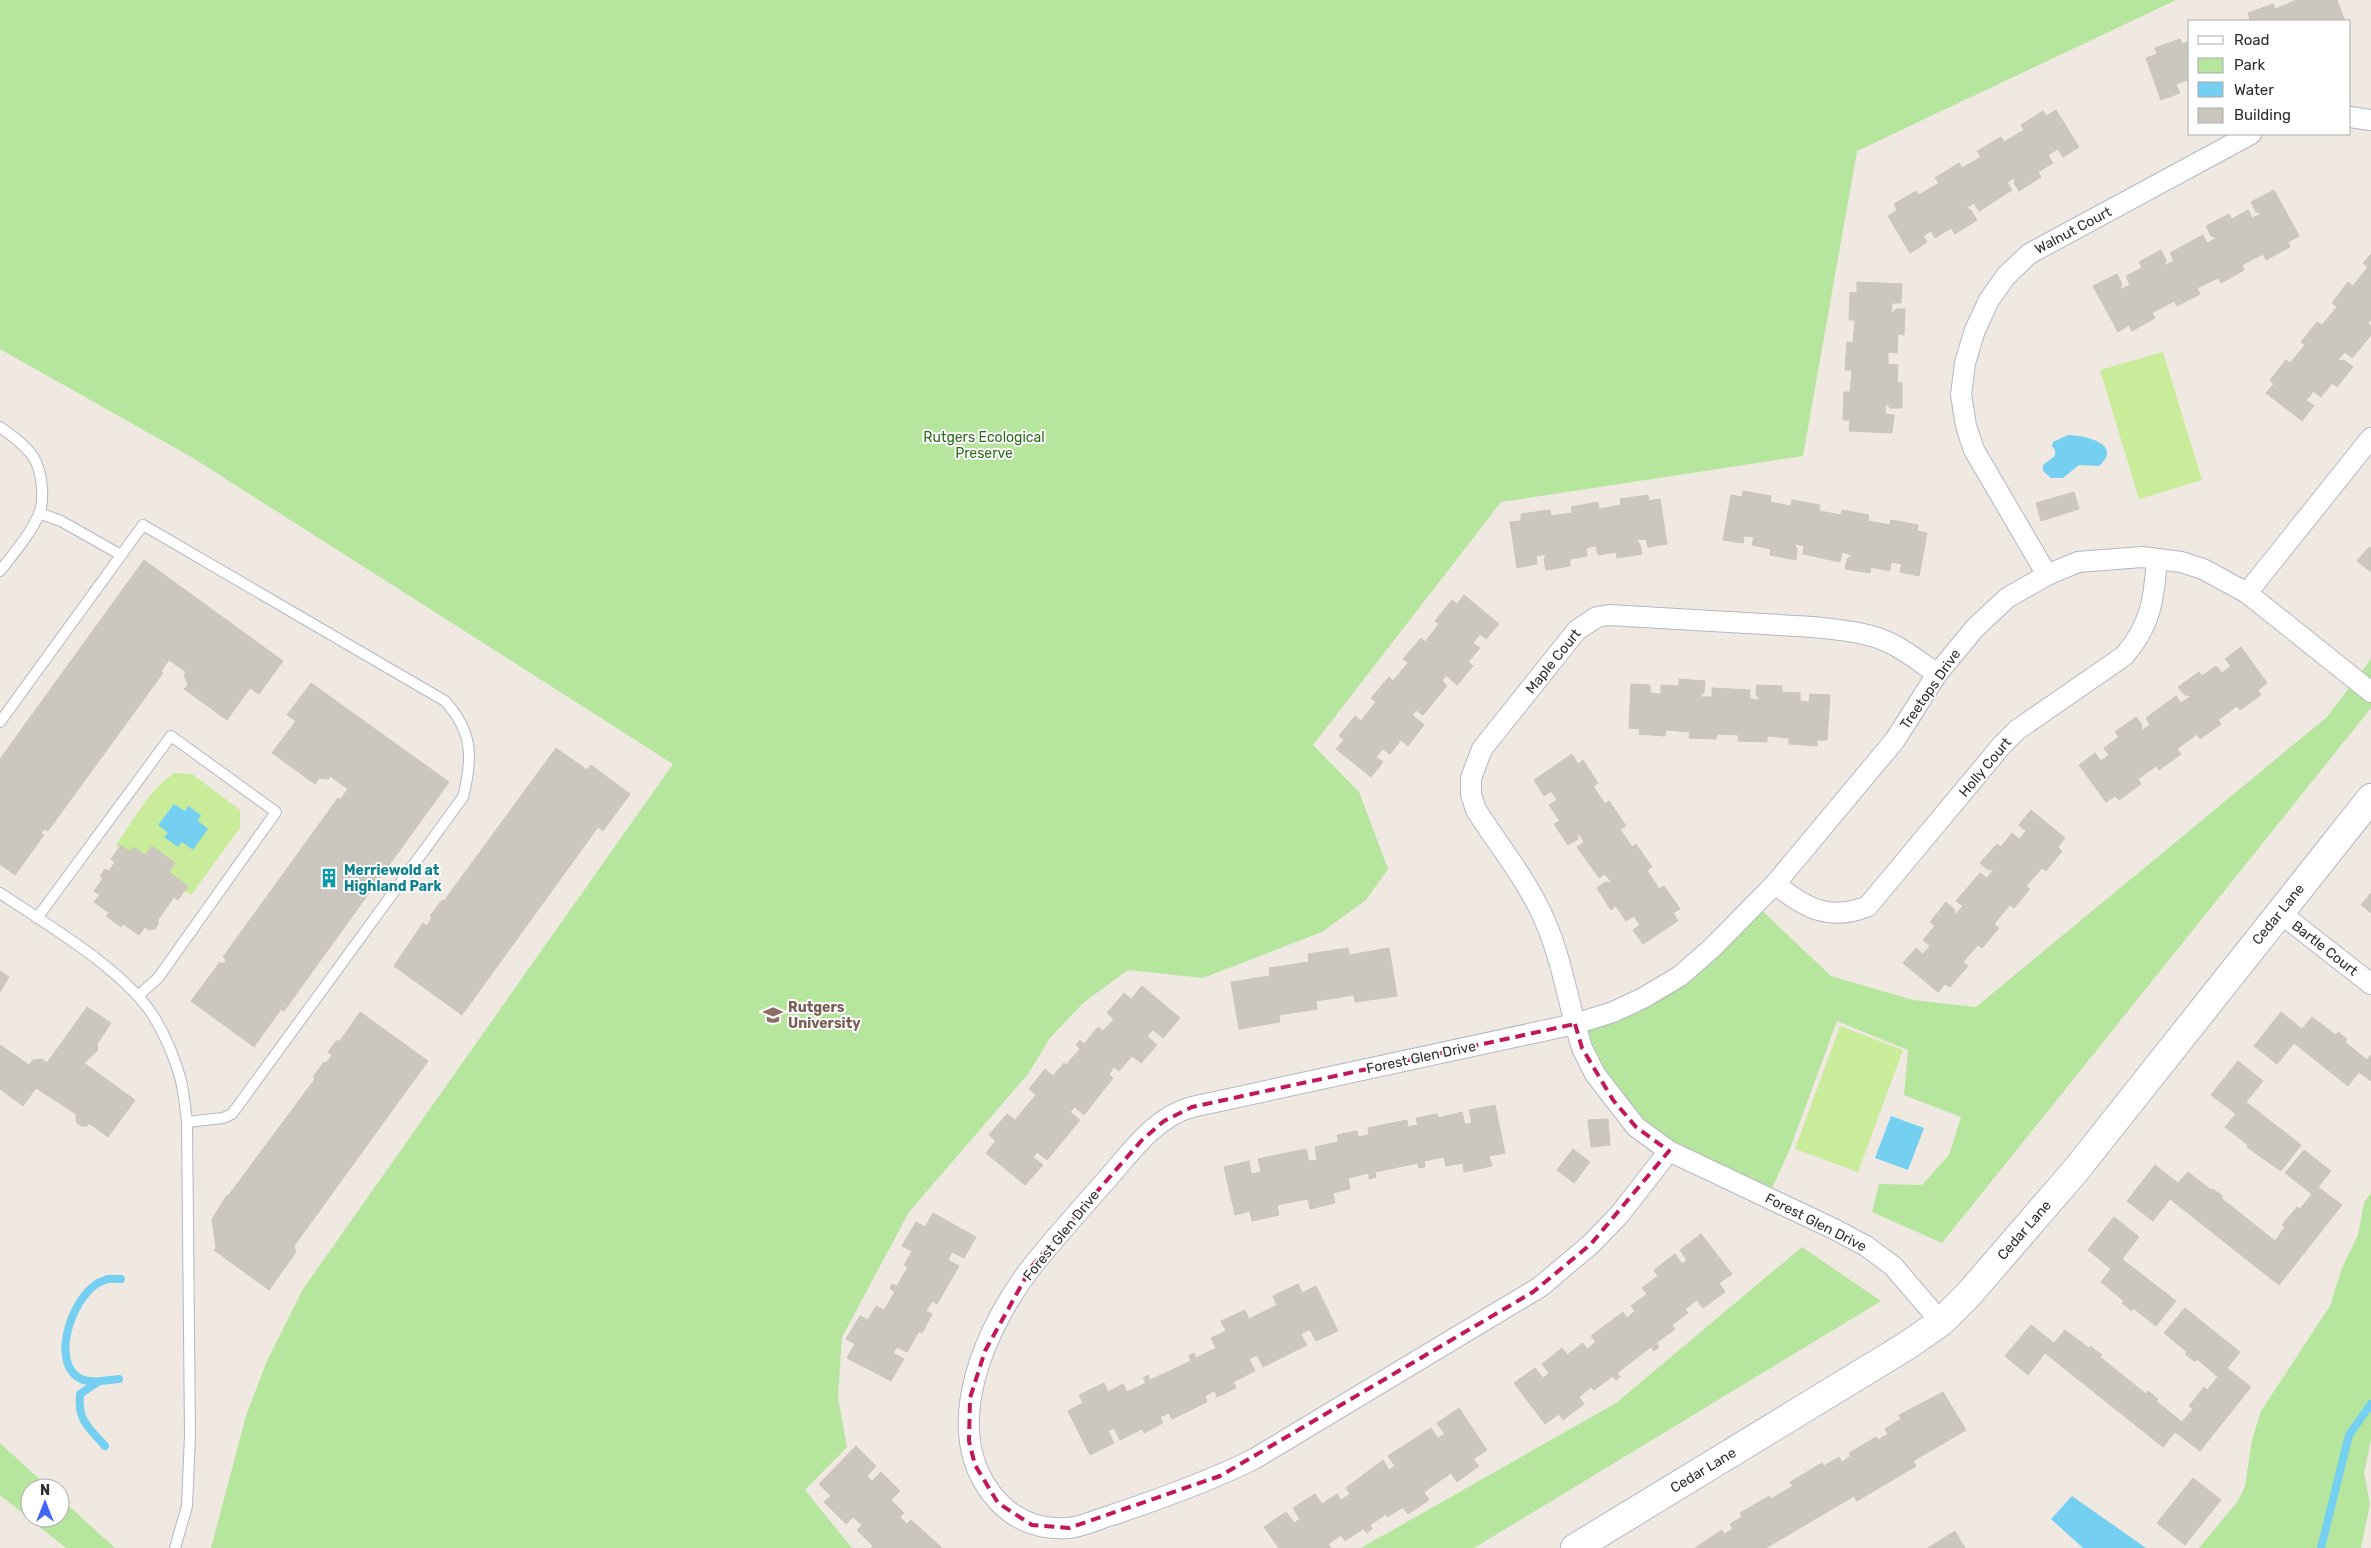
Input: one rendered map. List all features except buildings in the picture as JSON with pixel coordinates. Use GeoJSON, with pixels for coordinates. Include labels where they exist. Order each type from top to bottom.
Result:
{"type":"FeatureCollection","features":[{"type":"Feature","properties":{"kind":"street"},"geometry":{"type":"LineString","coordinates":[[2351,117],[2371,120]]}},
{"type":"Feature","properties":{"kind":"street","name":"Walnut Court"},"geometry":{"type":"LineString","coordinates":[[2047,575],[1978,456],[1966,426],[1961,395],[1965,363],[1975,330],[1989,300],[2006,276],[2029,254],[2249,135]]}},
{"type":"Feature","properties":{"kind":"street"},"geometry":{"type":"LineString","coordinates":[[2247,593],[2371,438]]}},
{"type":"Feature","properties":{"kind":"street","name":"Treetops Drive"},"geometry":{"type":"LineString","coordinates":[[1575,1024],[1613,1012],[1643,998],[1680,976],[1712,948],[1775,884],[1895,740],[1937,674],[1975,628],[2007,598],[2047,575],[2078,562],[2132,556],[2157,559]]}},
{"type":"Feature","properties":{"kind":"street"},"geometry":{"type":"LineString","coordinates":[[2157,559],[2181,562],[2202,569],[2247,593],[2371,692]]}},
{"type":"Feature","properties":{"kind":"street","name":"Holly Court"},"geometry":{"type":"LineString","coordinates":[[1775,884],[1797,901],[1834,914],[1852,912],[1868,906],[2002,745],[2017,730],[2124,656],[2138,640],[2148,620],[2153,601],[2157,559]]}},
{"type":"Feature","properties":{"kind":"street","name":"Maple Court"},"geometry":{"type":"LineString","coordinates":[[1575,1024],[1554,943],[1545,920],[1533,897],[1476,810],[1471,794],[1472,778],[1482,749],[1577,630],[1597,617],[1609,615],[1813,627],[1847,631],[1875,637],[1893,645],[1937,674]]}},
{"type":"Feature","properties":{"kind":"street","name":"Cedar Lane"},"geometry":{"type":"LineString","coordinates":[[1578,1547],[1942,1322],[1969,1294],[2076,1170],[2371,798]]}},
{"type":"Feature","properties":{"kind":"street","name":"Bartle Court"},"geometry":{"type":"LineString","coordinates":[[2279,912],[2371,984]]}},
{"type":"Feature","properties":{"kind":"street","name":"Forest Glen Drive"},"geometry":{"type":"LineString","coordinates":[[1669,1151],[1619,1215],[1591,1244],[1533,1292],[1254,1459],[1220,1476],[1144,1504],[1069,1528],[1032,1525],[1015,1517],[998,1503],[985,1486],[975,1465],[968,1422],[970,1398],[985,1351],[998,1323],[1032,1266],[1142,1140],[1164,1121],[1192,1107],[1575,1024],[1582,1048],[1596,1074],[1613,1100],[1636,1127],[1669,1151],[1834,1228],[1866,1246],[1893,1266],[1942,1322]]}},
{"type":"Feature","properties":{"kind":"lane"},"geometry":{"type":"LineString","coordinates":[[0,426],[34,458],[40,476],[42,495],[39,513],[26,537],[0,572]]}},
{"type":"Feature","properties":{"kind":"lane"},"geometry":{"type":"LineString","coordinates":[[39,513],[61,521],[121,555]]}},
{"type":"Feature","properties":{"kind":"lane"},"geometry":{"type":"LineString","coordinates":[[0,722],[143,525],[445,700],[460,717],[468,742],[470,770],[463,797],[232,1114],[223,1118],[187,1122]]}},
{"type":"Feature","properties":{"kind":"lane"},"geometry":{"type":"LineString","coordinates":[[37,918],[171,736],[276,812],[158,978],[138,996]]}},
{"type":"Feature","properties":{"kind":"lane"},"geometry":{"type":"LineString","coordinates":[[0,893],[100,962],[138,996],[154,1016],[168,1043],[181,1078],[187,1122],[190,1435],[187,1506],[174,1548]]}},
{"type":"Feature","properties":{"kind":"highlighted area"},"geometry":{"type":"Polygon","coordinates":[[[1575,1024],[1582,1048],[1613,1100],[1636,1127],[1669,1151],[1591,1244],[1533,1292],[1220,1476],[1069,1528],[1032,1525],[998,1503],[975,1465],[969,1441],[970,1398],[985,1351],[1032,1266],[1142,1140],[1164,1121],[1192,1107],[1575,1024]]]}},
{"type":"Feature","properties":{"kind":"green space","name":"Rutgers Ecological Preserve"},"geometry":{"type":"Polygon","coordinates":[[[0,0],[2176,0],[1857,151],[1803,456],[1501,502],[1313,745],[1359,792],[1388,869],[1366,900],[1322,932],[1203,978],[1128,970],[1083,1003],[1050,1038],[1028,1074],[909,1212],[842,1337],[838,1397],[847,1447],[805,1490],[852,1548],[211,1548],[246,1416],[266,1363],[303,1289],[673,764],[193,458],[0,349],[0,0]]]}},
{"type":"Feature","properties":{"kind":"green space"},"geometry":{"type":"Polygon","coordinates":[[[2163,352],[2202,480],[2139,499],[2100,370],[2163,352]]]}},
{"type":"Feature","properties":{"kind":"green space"},"geometry":{"type":"Polygon","coordinates":[[[2371,659],[2371,708],[1942,1243],[1872,1212],[1879,1184],[1922,1185],[1949,1155],[1961,1117],[1904,1095],[1908,1050],[1837,1021],[1790,1149],[1768,1197],[1636,1127],[1575,1024],[1643,998],[1755,904],[1831,976],[1913,1000],[1976,1007],[2327,717],[2371,659]]]}},
{"type":"Feature","properties":{"kind":"green space"},"geometry":{"type":"Polygon","coordinates":[[[175,773],[192,774],[240,810],[240,828],[191,895],[185,891],[188,886],[169,872],[175,863],[152,846],[145,855],[134,847],[130,852],[116,845],[151,795],[167,778],[175,773]]]}},
{"type":"Feature","properties":{"kind":"green space"},"geometry":{"type":"Polygon","coordinates":[[[1840,1026],[1903,1050],[1858,1172],[1795,1149],[1840,1026]]]}},
{"type":"Feature","properties":{"kind":"green space"},"geometry":{"type":"Polygon","coordinates":[[[2371,1193],[2371,1440],[2364,1473],[2370,1504],[2361,1548],[2199,1548],[2238,1501],[2245,1486],[2252,1440],[2261,1411],[2330,1306],[2342,1268],[2358,1235],[2364,1203],[2371,1193]]]}},
{"type":"Feature","properties":{"kind":"green space"},"geometry":{"type":"Polygon","coordinates":[[[1802,1247],[1881,1301],[1474,1548],[1361,1548],[1616,1403],[1802,1247]]]}},
{"type":"Feature","properties":{"kind":"green space"},"geometry":{"type":"Polygon","coordinates":[[[0,1443],[38,1478],[20,1478],[20,1511],[0,1495],[0,1443]]]}},
{"type":"Feature","properties":{"kind":"green space"},"geometry":{"type":"Polygon","coordinates":[[[70,1507],[115,1548],[66,1548],[41,1528],[70,1528],[70,1507]]]}},
{"type":"Feature","properties":{"kind":"water"},"geometry":{"type":"Polygon","coordinates":[[[2068,435],[2099,442],[2105,447],[2107,452],[2106,458],[2099,466],[2079,465],[2063,478],[2051,478],[2043,471],[2043,465],[2055,456],[2055,450],[2052,446],[2053,442],[2068,435]]]}},
{"type":"Feature","properties":{"kind":"water"},"geometry":{"type":"Polygon","coordinates":[[[174,804],[185,811],[188,806],[201,815],[198,821],[208,829],[193,850],[182,842],[178,847],[164,837],[168,833],[158,825],[174,804]]]}},
{"type":"Feature","properties":{"kind":"water"},"geometry":{"type":"Polygon","coordinates":[[[1891,1116],[1924,1128],[1908,1170],[1875,1158],[1891,1116]]]}},
{"type":"Feature","properties":{"kind":"water"},"geometry":{"type":"Polygon","coordinates":[[[2072,1496],[2146,1548],[2083,1548],[2051,1519],[2072,1496]]]}},
{"type":"Feature","properties":{"kind":"waterway"},"geometry":{"type":"LineString","coordinates":[[119,1379],[95,1381],[81,1379],[71,1370],[66,1357],[66,1342],[75,1310],[84,1296],[94,1286],[105,1280],[121,1279]]}},
{"type":"Feature","properties":{"kind":"waterway"},"geometry":{"type":"LineString","coordinates":[[98,1382],[80,1394],[80,1411],[85,1423],[105,1446]]}},
{"type":"Feature","properties":{"kind":"waterway"},"geometry":{"type":"LineString","coordinates":[[2321,1548],[2349,1435],[2371,1404]]}},
{"type":"Feature","properties":{"kind":"place","name":"Merriewold at Highland Park"},"geometry":{"type":"Point","coordinates":[329,878]}},
{"type":"Feature","properties":{"kind":"place","name":"Rutgers University"},"geometry":{"type":"Point","coordinates":[773,1015]}}]}
